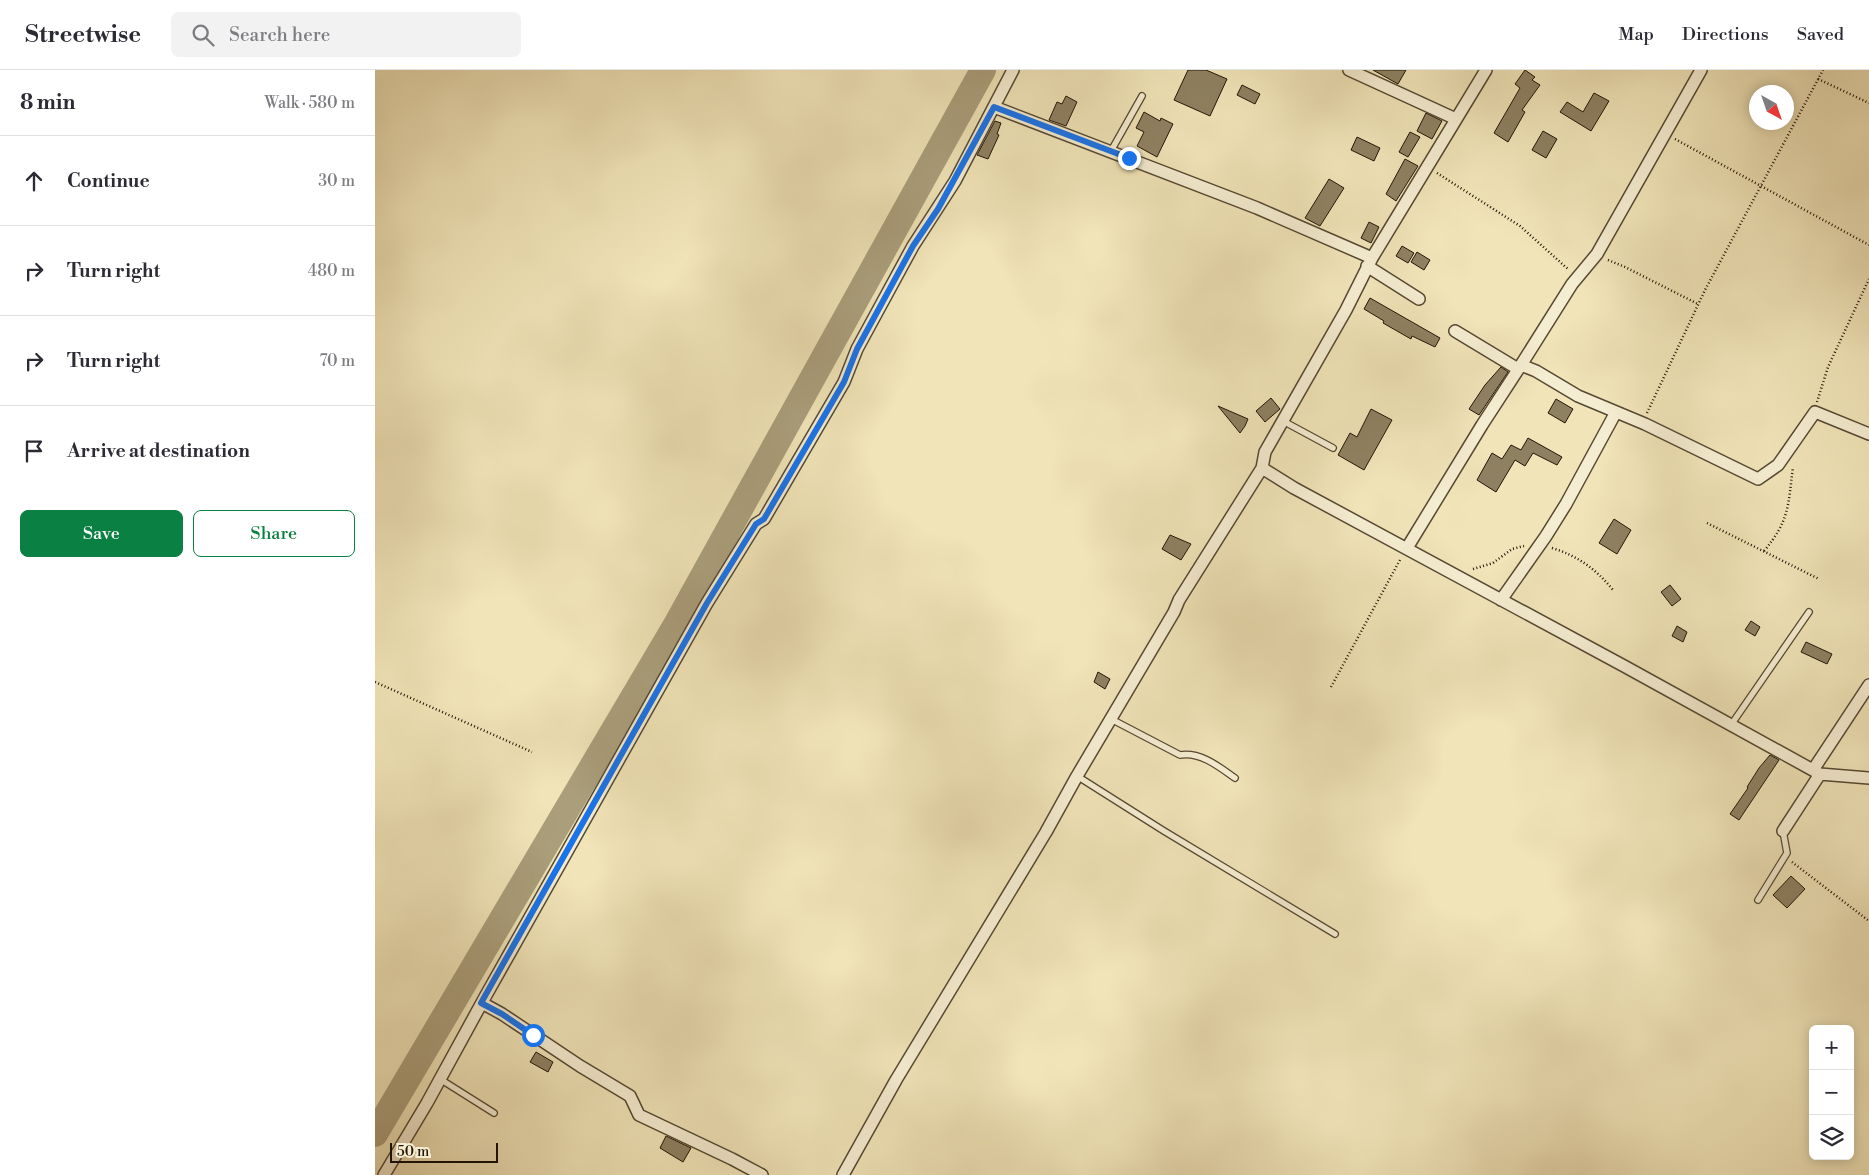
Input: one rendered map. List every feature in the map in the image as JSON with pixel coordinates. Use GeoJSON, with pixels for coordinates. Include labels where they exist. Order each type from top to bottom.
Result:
{"type":"FeatureCollection","features":[{"type":"Feature","properties":{"kind":"street"},"geometry":{"type":"LineString","coordinates":[[384,1175],[440,1079],[707,603],[756,524],[764,519],[844,382],[857,349],[913,246],[938,209],[1013,70]]}},
{"type":"Feature","properties":{"kind":"street"},"geometry":{"type":"LineString","coordinates":[[1349,70],[1456,119]]}},
{"type":"Feature","properties":{"kind":"street"},"geometry":{"type":"LineString","coordinates":[[843,1175],[896,1080],[1046,832],[1174,612],[1179,600],[1262,468],[1265,452],[1346,310],[1369,262],[1486,70]]}},
{"type":"Feature","properties":{"kind":"street"},"geometry":{"type":"LineString","coordinates":[[1407,548],[1482,425],[1578,278],[1595,258],[1701,71]]}},
{"type":"Feature","properties":{"kind":"street"},"geometry":{"type":"LineString","coordinates":[[994,107],[1257,208],[1369,262],[1419,299]]}},
{"type":"Feature","properties":{"kind":"street"},"geometry":{"type":"LineString","coordinates":[[1455,331],[1520,367],[1536,371],[1578,396],[1642,423],[1758,479],[1779,465],[1815,412],[1869,434]]}},
{"type":"Feature","properties":{"kind":"street"},"geometry":{"type":"LineString","coordinates":[[1501,600],[1566,504],[1615,412]]}},
{"type":"Feature","properties":{"kind":"street"},"geometry":{"type":"LineString","coordinates":[[1262,468],[1293,488],[1407,548],[1816,772],[1869,778]]}},
{"type":"Feature","properties":{"kind":"street"},"geometry":{"type":"LineString","coordinates":[[1783,831],[1816,772],[1869,685]]}},
{"type":"Feature","properties":{"kind":"street"},"geometry":{"type":"LineString","coordinates":[[481,1003],[502,1014],[580,1066],[630,1096],[639,1114],[762,1175]]}},
{"type":"Feature","properties":{"kind":"lane"},"geometry":{"type":"LineString","coordinates":[[1111,151],[1142,96]]}},
{"type":"Feature","properties":{"kind":"lane"},"geometry":{"type":"LineString","coordinates":[[1283,421],[1333,448]]}},
{"type":"Feature","properties":{"kind":"lane"},"geometry":{"type":"LineString","coordinates":[[1731,725],[1809,612]]}},
{"type":"Feature","properties":{"kind":"lane"},"geometry":{"type":"LineString","coordinates":[[1111,719],[1180,755],[1187,754],[1207,759],[1235,778]]}},
{"type":"Feature","properties":{"kind":"lane"},"geometry":{"type":"LineString","coordinates":[[1077,776],[1335,934]]}},
{"type":"Feature","properties":{"kind":"lane"},"geometry":{"type":"LineString","coordinates":[[1758,900],[1787,854],[1783,831]]}},
{"type":"Feature","properties":{"kind":"lane"},"geometry":{"type":"LineString","coordinates":[[440,1079],[494,1113]]}},
{"type":"Feature","properties":{"kind":"path"},"geometry":{"type":"LineString","coordinates":[[1642,423],[1698,304],[1823,70]]}},
{"type":"Feature","properties":{"kind":"path"},"geometry":{"type":"LineString","coordinates":[[1818,79],[1869,103]]}},
{"type":"Feature","properties":{"kind":"path"},"geometry":{"type":"LineString","coordinates":[[1666,133],[1869,245]]}},
{"type":"Feature","properties":{"kind":"path"},"geometry":{"type":"LineString","coordinates":[[1427,166],[1520,226],[1578,278]]}},
{"type":"Feature","properties":{"kind":"path"},"geometry":{"type":"LineString","coordinates":[[1595,258],[1614,262],[1698,304]]}},
{"type":"Feature","properties":{"kind":"path"},"geometry":{"type":"LineString","coordinates":[[1815,412],[1828,367],[1869,279]]}},
{"type":"Feature","properties":{"kind":"path"},"geometry":{"type":"LineString","coordinates":[[1764,551],[1781,528],[1787,515],[1793,467]]}},
{"type":"Feature","properties":{"kind":"path"},"geometry":{"type":"LineString","coordinates":[[1707,523],[1819,580]]}},
{"type":"Feature","properties":{"kind":"path"},"geometry":{"type":"LineString","coordinates":[[1331,687],[1407,548]]}},
{"type":"Feature","properties":{"kind":"path"},"geometry":{"type":"LineString","coordinates":[[375,682],[532,752]]}},
{"type":"Feature","properties":{"kind":"path"},"geometry":{"type":"LineString","coordinates":[[1785,857],[1869,921]]}},
{"type":"Feature","properties":{"kind":"building"},"geometry":{"type":"Polygon","coordinates":[[[1188,70],[1206,70],[1227,79],[1210,116],[1174,100],[1188,70]]]}},
{"type":"Feature","properties":{"kind":"building"},"geometry":{"type":"Polygon","coordinates":[[[1373,70],[1406,70],[1398,84],[1373,70]]]}},
{"type":"Feature","properties":{"kind":"building"},"geometry":{"type":"Polygon","coordinates":[[[1525,70],[1535,77],[1532,80],[1540,85],[1522,110],[1525,112],[1508,142],[1494,133],[1520,88],[1515,84],[1525,70]]]}},
{"type":"Feature","properties":{"kind":"building"},"geometry":{"type":"Polygon","coordinates":[[[1242,85],[1260,94],[1255,104],[1237,95],[1242,85]]]}},
{"type":"Feature","properties":{"kind":"building"},"geometry":{"type":"Polygon","coordinates":[[[1594,93],[1609,101],[1591,131],[1560,112],[1567,102],[1583,112],[1594,93]]]}},
{"type":"Feature","properties":{"kind":"building"},"geometry":{"type":"Polygon","coordinates":[[[1066,96],[1077,102],[1066,126],[1049,120],[1057,102],[1062,104],[1066,96]]]}},
{"type":"Feature","properties":{"kind":"building"},"geometry":{"type":"Polygon","coordinates":[[[1144,112],[1160,121],[1161,118],[1173,124],[1157,157],[1137,146],[1144,132],[1136,128],[1144,112]]]}},
{"type":"Feature","properties":{"kind":"building"},"geometry":{"type":"Polygon","coordinates":[[[1426,113],[1442,121],[1432,139],[1417,131],[1426,113]]]}},
{"type":"Feature","properties":{"kind":"building"},"geometry":{"type":"Polygon","coordinates":[[[995,121],[1001,123],[997,134],[999,135],[988,159],[977,155],[995,121]]]}},
{"type":"Feature","properties":{"kind":"building"},"geometry":{"type":"Polygon","coordinates":[[[1543,131],[1557,139],[1546,158],[1532,150],[1543,131]]]}},
{"type":"Feature","properties":{"kind":"building"},"geometry":{"type":"Polygon","coordinates":[[[1410,132],[1420,137],[1408,157],[1399,152],[1410,132]]]}},
{"type":"Feature","properties":{"kind":"building"},"geometry":{"type":"Polygon","coordinates":[[[1357,137],[1380,148],[1374,161],[1351,150],[1357,137]]]}},
{"type":"Feature","properties":{"kind":"building"},"geometry":{"type":"Polygon","coordinates":[[[1405,159],[1418,166],[1396,201],[1386,194],[1405,159]]]}},
{"type":"Feature","properties":{"kind":"building"},"geometry":{"type":"Polygon","coordinates":[[[1329,179],[1344,188],[1320,226],[1305,218],[1329,179]]]}},
{"type":"Feature","properties":{"kind":"building"},"geometry":{"type":"Polygon","coordinates":[[[1369,222],[1379,227],[1371,243],[1361,238],[1369,222]]]}},
{"type":"Feature","properties":{"kind":"building"},"geometry":{"type":"Polygon","coordinates":[[[1402,246],[1414,253],[1408,263],[1396,256],[1402,246]]]}},
{"type":"Feature","properties":{"kind":"building"},"geometry":{"type":"Polygon","coordinates":[[[1417,252],[1430,260],[1424,270],[1411,262],[1417,252]]]}},
{"type":"Feature","properties":{"kind":"building"},"geometry":{"type":"Polygon","coordinates":[[[1370,298],[1440,338],[1435,347],[1412,336],[1411,339],[1383,323],[1384,321],[1364,309],[1370,298]]]}},
{"type":"Feature","properties":{"kind":"building"},"geometry":{"type":"Polygon","coordinates":[[[1501,367],[1508,372],[1479,415],[1469,409],[1485,385],[1501,367]]]}},
{"type":"Feature","properties":{"kind":"building"},"geometry":{"type":"Polygon","coordinates":[[[1271,398],[1280,409],[1265,422],[1256,411],[1271,398]]]}},
{"type":"Feature","properties":{"kind":"building"},"geometry":{"type":"Polygon","coordinates":[[[1556,399],[1573,409],[1565,423],[1548,413],[1556,399]]]}},
{"type":"Feature","properties":{"kind":"building"},"geometry":{"type":"Polygon","coordinates":[[[1218,406],[1248,419],[1240,433],[1218,406]]]}},
{"type":"Feature","properties":{"kind":"building"},"geometry":{"type":"Polygon","coordinates":[[[1371,409],[1392,420],[1364,470],[1338,455],[1350,433],[1357,437],[1371,409]]]}},
{"type":"Feature","properties":{"kind":"building"},"geometry":{"type":"Polygon","coordinates":[[[1528,438],[1562,457],[1557,465],[1533,453],[1525,466],[1515,460],[1496,492],[1477,480],[1492,453],[1502,459],[1511,445],[1521,450],[1528,438]]]}},
{"type":"Feature","properties":{"kind":"building"},"geometry":{"type":"Polygon","coordinates":[[[1614,519],[1631,530],[1617,554],[1599,543],[1614,519]]]}},
{"type":"Feature","properties":{"kind":"building"},"geometry":{"type":"Polygon","coordinates":[[[1170,535],[1191,544],[1181,560],[1162,549],[1170,535]]]}},
{"type":"Feature","properties":{"kind":"building"},"geometry":{"type":"Polygon","coordinates":[[[1670,585],[1681,599],[1672,606],[1661,592],[1670,585]]]}},
{"type":"Feature","properties":{"kind":"building"},"geometry":{"type":"Polygon","coordinates":[[[1751,621],[1760,627],[1755,636],[1745,630],[1751,621]]]}},
{"type":"Feature","properties":{"kind":"building"},"geometry":{"type":"Polygon","coordinates":[[[1677,626],[1687,632],[1683,642],[1672,636],[1677,626]]]}},
{"type":"Feature","properties":{"kind":"building"},"geometry":{"type":"Polygon","coordinates":[[[1806,642],[1832,654],[1827,664],[1801,652],[1806,642]]]}},
{"type":"Feature","properties":{"kind":"building"},"geometry":{"type":"Polygon","coordinates":[[[1098,672],[1110,679],[1105,689],[1094,682],[1098,672]]]}},
{"type":"Feature","properties":{"kind":"building"},"geometry":{"type":"Polygon","coordinates":[[[1770,755],[1779,760],[1739,820],[1730,814],[1759,768],[1770,755]]]}},
{"type":"Feature","properties":{"kind":"building"},"geometry":{"type":"Polygon","coordinates":[[[1791,876],[1805,889],[1787,908],[1773,895],[1791,876]]]}},
{"type":"Feature","properties":{"kind":"building"},"geometry":{"type":"Polygon","coordinates":[[[536,1052],[553,1062],[548,1072],[530,1062],[536,1052]]]}},
{"type":"Feature","properties":{"kind":"building"},"geometry":{"type":"Polygon","coordinates":[[[666,1136],[691,1148],[683,1162],[660,1148],[666,1136]]]}},
{"type":"Feature","properties":{"kind":"waterway"},"geometry":{"type":"LineString","coordinates":[[375,1134],[677,623],[983,70]]}},
{"type":"Feature","properties":{"kind":"route"},"geometry":{"type":"LineString","coordinates":[[533,1035],[502,1014],[481,1003],[573,844],[707,603],[756,524],[764,519],[844,382],[857,349],[913,246],[955,180],[994,107],[1129,158]]}}]}
